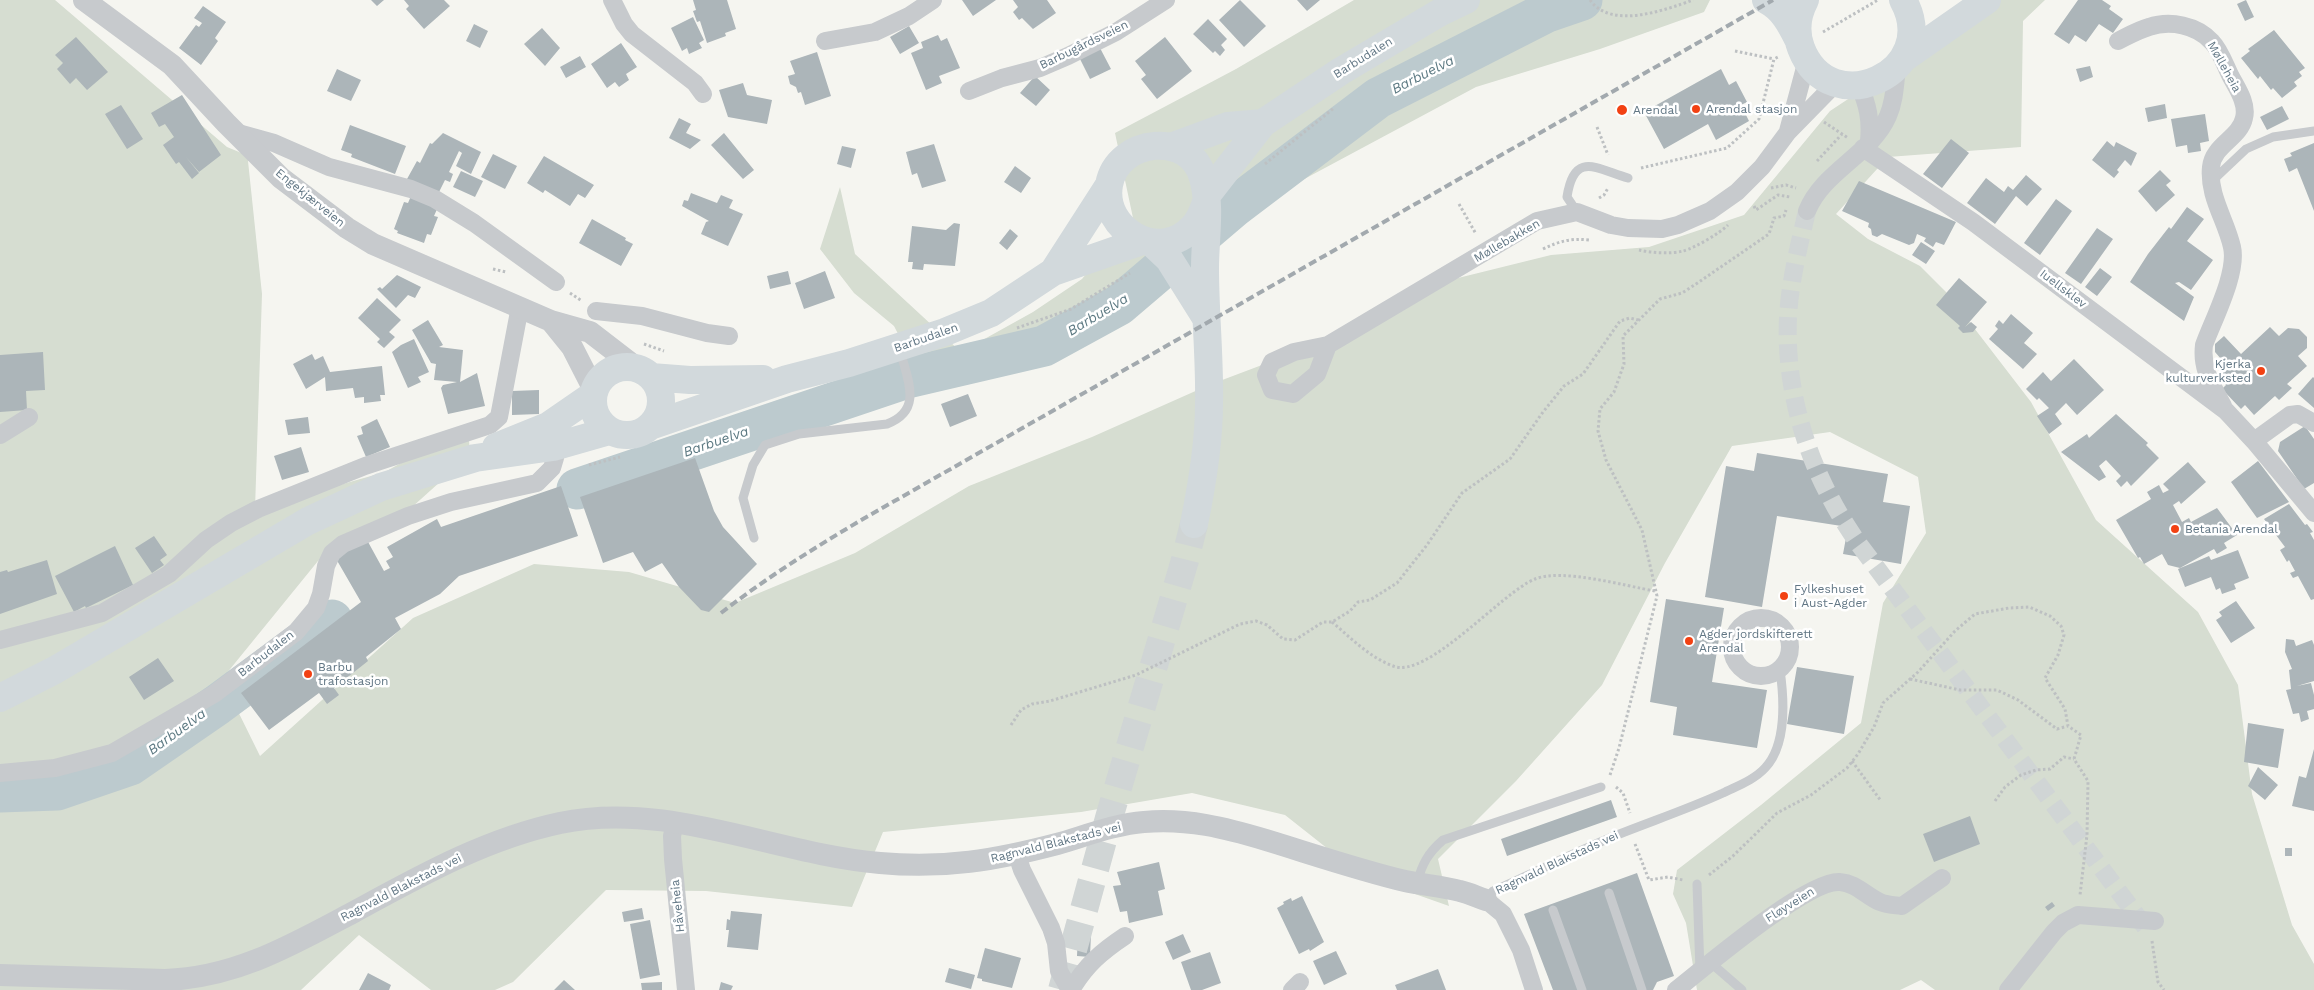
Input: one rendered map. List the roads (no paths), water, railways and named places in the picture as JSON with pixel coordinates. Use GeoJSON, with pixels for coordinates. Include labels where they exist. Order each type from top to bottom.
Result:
{"type":"FeatureCollection","features":[{"type":"Feature","properties":{"kind":"main road","name":"Barbudalen"},"geometry":{"type":"LineString","coordinates":[[1206,198],[1263,123],[1392,41],[1439,13],[1466,0]]}},
{"type":"Feature","properties":{"kind":"main road"},"geometry":{"type":"LineString","coordinates":[[1766,0],[1776,5],[1789,21],[1820,74],[1847,84],[1879,80],[1900,62],[1987,0]]}},
{"type":"Feature","properties":{"kind":"main road"},"geometry":{"type":"LineString","coordinates":[[1802,46],[1798,17],[1805,0]]}},
{"type":"Feature","properties":{"kind":"main road"},"geometry":{"type":"LineString","coordinates":[[1900,62],[1911,32],[1910,19],[1903,0]]}},
{"type":"Feature","properties":{"kind":"main road","name":"Barbudalen"},"geometry":{"type":"LineString","coordinates":[[1171,146],[1228,126],[1263,123]]}},
{"type":"Feature","properties":{"kind":"main road"},"geometry":{"type":"LineString","coordinates":[[1194,524],[1204,477],[1209,405],[1206,319],[1206,198],[1203,176],[1194,162],[1183,152],[1171,146],[1156,145],[1140,148],[1121,161],[1114,170],[1109,185],[1110,206],[1120,226],[1134,237],[1147,242],[1169,259],[1206,319]]}},
{"type":"Feature","properties":{"kind":"main road","name":"Barbudalen"},"geometry":{"type":"LineString","coordinates":[[1053,272],[1109,185]]}},
{"type":"Feature","properties":{"kind":"main road"},"geometry":{"type":"LineString","coordinates":[[1147,242],[1174,240],[1192,229],[1200,217],[1206,198]]}},
{"type":"Feature","properties":{"kind":"main road","name":"Barbudalen"},"geometry":{"type":"LineString","coordinates":[[650,426],[787,379],[902,356],[945,332],[991,313],[1053,272],[1147,242]]}},
{"type":"Feature","properties":{"kind":"main road"},"geometry":{"type":"LineString","coordinates":[[550,436],[594,392],[601,378],[612,370],[624,367],[644,373],[658,388],[661,402],[658,415],[650,426],[638,434],[623,436],[609,431],[599,422],[593,409],[594,392]]}},
{"type":"Feature","properties":{"kind":"main road","name":"Barbudalen"},"geometry":{"type":"LineString","coordinates":[[644,373],[690,380],[787,379]]}},
{"type":"Feature","properties":{"kind":"main road"},"geometry":{"type":"LineString","coordinates":[[0,698],[55,670],[308,521],[381,488],[550,436],[609,431]]}},
{"type":"Feature","properties":{"kind":"street","name":"Engekjærveien"},"geometry":{"type":"LineString","coordinates":[[84,0],[172,65],[226,123],[282,178],[347,228],[381,247],[551,321],[590,332],[644,373]]}},
{"type":"Feature","properties":{"kind":"street"},"geometry":{"type":"LineString","coordinates":[[612,0],[624,24],[632,34],[695,83],[703,94]]}},
{"type":"Feature","properties":{"kind":"street"},"geometry":{"type":"LineString","coordinates":[[826,41],[875,32],[909,16],[933,0]]}},
{"type":"Feature","properties":{"kind":"street","name":"Barbugårdsveien"},"geometry":{"type":"LineString","coordinates":[[969,91],[1002,78],[1040,68],[1068,56],[1116,32],[1166,0]]}},
{"type":"Feature","properties":{"kind":"street","name":"Mølleheia"},"geometry":{"type":"LineString","coordinates":[[2118,41],[2150,26],[2176,24],[2199,30],[2214,42],[2244,102],[2244,118],[2237,130],[2218,151],[2211,165],[2211,182],[2232,248],[2233,257],[2229,278],[2204,345],[2202,356],[2207,379],[2226,411]]}},
{"type":"Feature","properties":{"kind":"street"},"geometry":{"type":"LineString","coordinates":[[1788,132],[1802,46]]}},
{"type":"Feature","properties":{"kind":"street"},"geometry":{"type":"LineString","coordinates":[[1807,211],[1820,186],[1880,130],[1894,101],[1900,62]]}},
{"type":"Feature","properties":{"kind":"street"},"geometry":{"type":"LineString","coordinates":[[1577,212],[1611,225],[1628,228],[1662,229],[1678,225],[1710,212],[1737,192],[1762,167],[1788,132],[1847,84],[1868,104],[1870,124],[1866,145]]}},
{"type":"Feature","properties":{"kind":"street"},"geometry":{"type":"LineString","coordinates":[[238,133],[274,143],[329,167],[411,189],[474,223],[556,282]]}},
{"type":"Feature","properties":{"kind":"street","name":"Iuellsklev"},"geometry":{"type":"LineString","coordinates":[[1866,145],[1973,222],[2226,411],[2254,441],[2314,514]]}},
{"type":"Feature","properties":{"kind":"street","name":"Møllebakken"},"geometry":{"type":"LineString","coordinates":[[1328,345],[1537,221],[1577,212]]}},
{"type":"Feature","properties":{"kind":"street"},"geometry":{"type":"LineString","coordinates":[[0,640],[102,613],[169,574],[206,540],[231,523],[258,509],[365,466],[490,425],[499,417],[518,317],[522,308]]}},
{"type":"Feature","properties":{"kind":"street"},"geometry":{"type":"LineString","coordinates":[[596,310],[642,316],[707,333],[729,336]]}},
{"type":"Feature","properties":{"kind":"street","name":"Engekjærveien"},"geometry":{"type":"LineString","coordinates":[[551,321],[572,347],[594,392]]}},
{"type":"Feature","properties":{"kind":"street"},"geometry":{"type":"LineString","coordinates":[[2254,441],[2290,415],[2298,414],[2314,423]]}},
{"type":"Feature","properties":{"kind":"street"},"geometry":{"type":"LineString","coordinates":[[0,435],[30,417]]}},
{"type":"Feature","properties":{"kind":"street","name":"Barbudalen"},"geometry":{"type":"LineString","coordinates":[[0,773],[55,768],[112,753],[214,694],[296,632],[316,608],[321,594],[326,566],[332,553],[343,544],[408,516],[451,502],[536,483],[552,468],[555,458],[550,436]]}},
{"type":"Feature","properties":{"kind":"street","name":"Ragnvald Blakstads vei"},"geometry":{"type":"LineString","coordinates":[[0,974],[166,980],[192,979],[226,971],[289,946],[436,867],[497,841],[562,822],[615,817],[675,822],[828,856],[881,864],[945,865],[990,860],[1140,822],[1180,820],[1225,828],[1417,883],[1460,890],[1486,900]]}},
{"type":"Feature","properties":{"kind":"street","name":"Håveheia"},"geometry":{"type":"LineString","coordinates":[[675,822],[672,836],[673,859],[686,990]]}},
{"type":"Feature","properties":{"kind":"street"},"geometry":{"type":"LineString","coordinates":[[1017,854],[1022,870],[1052,928],[1059,971],[1070,990],[1098,954],[1125,936]]}},
{"type":"Feature","properties":{"kind":"street","name":"Fløyveien"},"geometry":{"type":"LineString","coordinates":[[1676,990],[1753,928],[1816,888],[1838,882],[1856,886],[1881,903],[1902,906],[1942,878]]}},
{"type":"Feature","properties":{"kind":"street"},"geometry":{"type":"LineString","coordinates":[[1486,900],[1503,914],[1521,950],[1534,990]]}},
{"type":"Feature","properties":{"kind":"street"},"geometry":{"type":"LineString","coordinates":[[2008,990],[2034,955],[2063,924],[2078,915],[2154,921]]}},
{"type":"Feature","properties":{"kind":"lane"},"geometry":{"type":"LineString","coordinates":[[2211,182],[2246,149],[2273,137],[2314,131]]}},
{"type":"Feature","properties":{"kind":"lane"},"geometry":{"type":"LineString","coordinates":[[1577,212],[1568,197],[1570,181],[1578,170],[1592,165],[1628,178]]}},
{"type":"Feature","properties":{"kind":"lane"},"geometry":{"type":"LineString","coordinates":[[754,538],[743,498],[753,465],[765,445],[799,434],[887,424],[899,419],[907,410],[911,398],[902,356]]}},
{"type":"Feature","properties":{"kind":"lane","name":"Ragnvald Blakstads vei"},"geometry":{"type":"LineString","coordinates":[[1486,900],[1493,891],[1608,839],[1690,808],[1744,783],[1765,768],[1775,753],[1782,723],[1784,701],[1780,670]]}},
{"type":"Feature","properties":{"kind":"lane"},"geometry":{"type":"LineString","coordinates":[[1417,883],[1422,864],[1429,853],[1443,840],[1605,785]]}},
{"type":"Feature","properties":{"kind":"lane"},"geometry":{"type":"LineString","coordinates":[[1697,884],[1705,967],[1742,990]]}},
{"type":"Feature","properties":{"kind":"lane"},"geometry":{"type":"LineString","coordinates":[[1609,893],[1642,990]]}},
{"type":"Feature","properties":{"kind":"lane"},"geometry":{"type":"LineString","coordinates":[[1553,910],[1582,990]]}},
{"type":"Feature","properties":{"kind":"waterway","name":"Barbuelva"},"geometry":{"type":"LineString","coordinates":[[577,489],[907,378],[1044,346],[1119,305],[1234,207],[1378,98],[1547,12],[1582,0]]}},
{"type":"Feature","properties":{"kind":"waterway","name":"Barbuelva"},"geometry":{"type":"LineString","coordinates":[[0,792],[57,790],[130,765],[217,705],[332,620]]}},
{"type":"Feature","properties":{"kind":"tunnel"},"geometry":{"type":"LineString","coordinates":[[1807,211],[1791,290],[1788,317],[1789,363],[1792,387],[1803,432],[1820,476],[1836,509],[1858,543],[2146,928]]}},
{"type":"Feature","properties":{"kind":"tunnel"},"geometry":{"type":"LineString","coordinates":[[1062,990],[1109,818],[1194,524]]}},
{"type":"Feature","properties":{"kind":"railway"},"geometry":{"type":"LineString","coordinates":[[721,613],[790,564],[863,519],[1773,0]]}},
{"type":"Feature","properties":{"kind":"place","name":"Arendal stasjon"},"geometry":{"type":"Point","coordinates":[1696,109]}},
{"type":"Feature","properties":{"kind":"place","name":"Arendal"},"geometry":{"type":"Point","coordinates":[1622,110]}},
{"type":"Feature","properties":{"kind":"place","name":"Kjerka kulturverksted"},"geometry":{"type":"Point","coordinates":[2261,371]}},
{"type":"Feature","properties":{"kind":"place","name":"Betania Arendal"},"geometry":{"type":"Point","coordinates":[2175,529]}},
{"type":"Feature","properties":{"kind":"place","name":"Fylkeshuset i Aust-Agder"},"geometry":{"type":"Point","coordinates":[1784,596]}},
{"type":"Feature","properties":{"kind":"place","name":"Agder jordskifterett Arendal"},"geometry":{"type":"Point","coordinates":[1689,641]}},
{"type":"Feature","properties":{"kind":"place","name":"Barbu trafostasjon"},"geometry":{"type":"Point","coordinates":[308,674]}}]}
